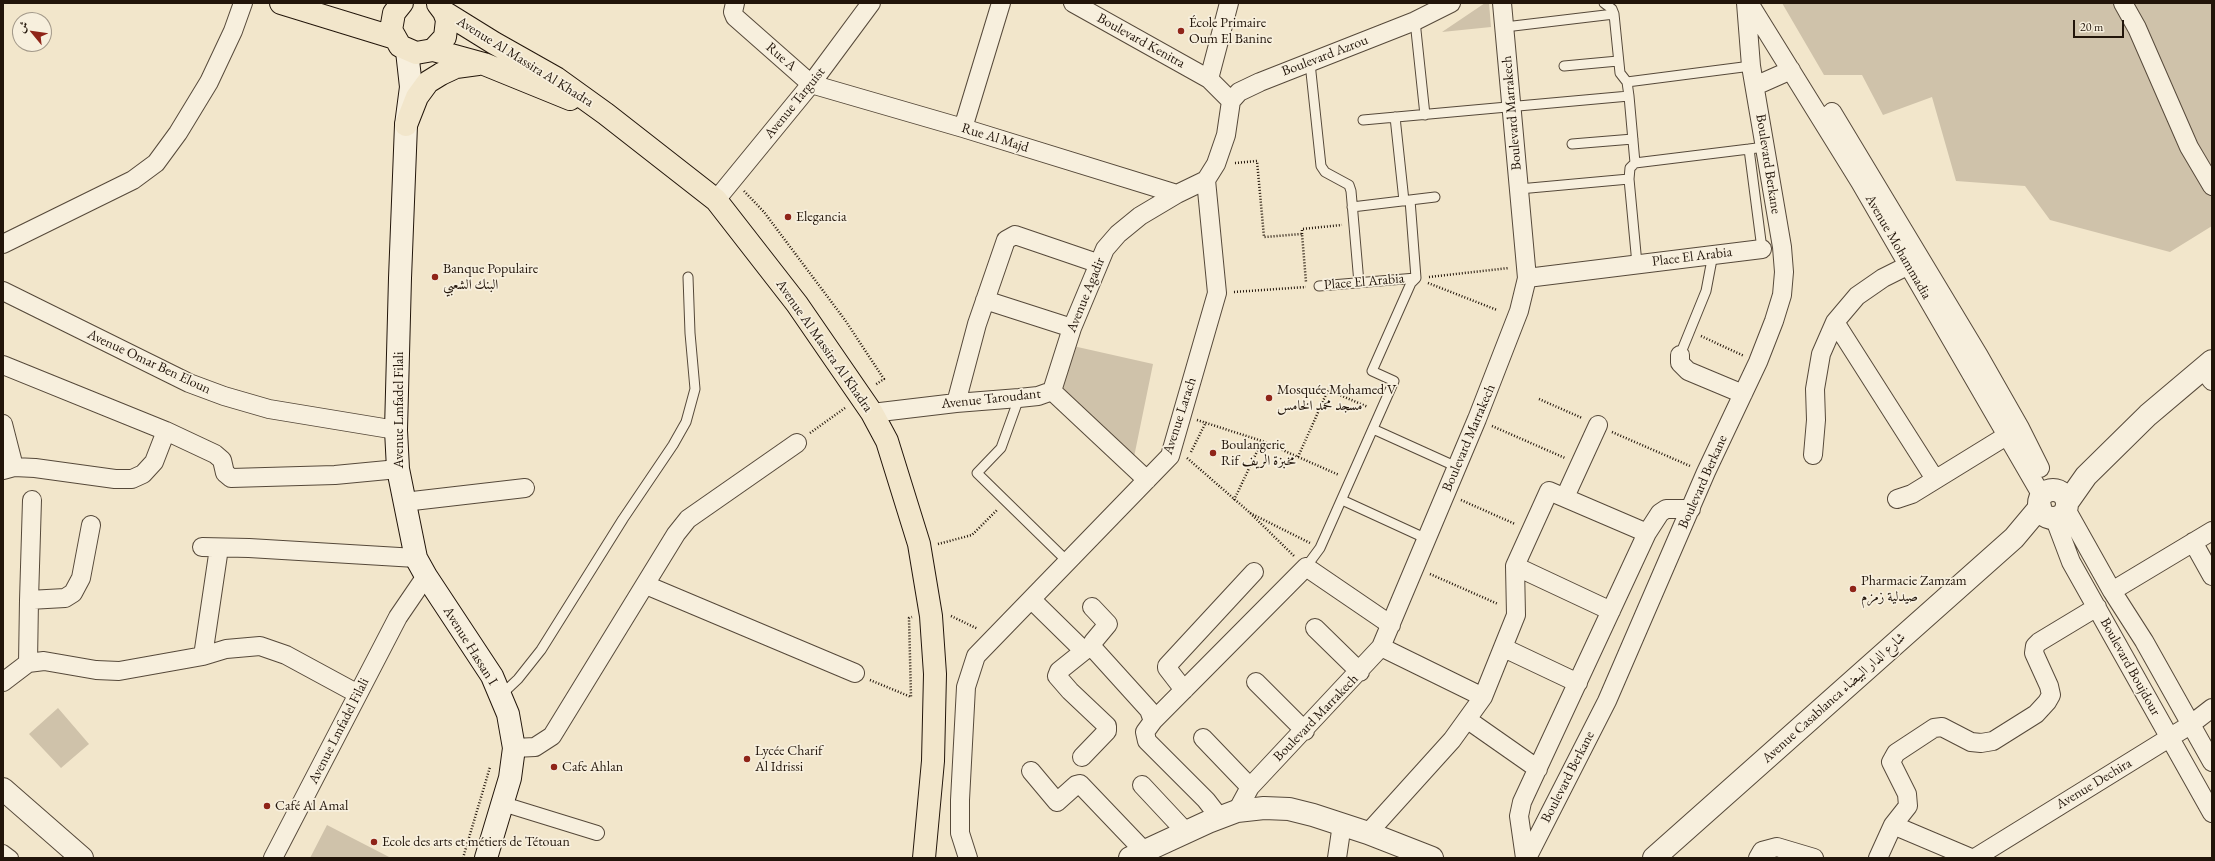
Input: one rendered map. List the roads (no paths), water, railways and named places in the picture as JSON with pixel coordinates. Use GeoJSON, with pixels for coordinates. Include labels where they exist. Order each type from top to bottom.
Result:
{"type":"FeatureCollection","features":[{"type":"Feature","properties":{"kind":"main road","name":"Avenue Al Massira Al Khadra"},"geometry":{"type":"LineString","coordinates":[[281,3],[415,48],[511,74],[606,114]]}},
{"type":"Feature","properties":{"kind":"main road"},"geometry":{"type":"LineString","coordinates":[[402,3],[394,13],[392,30],[415,48],[445,37],[447,20],[444,5]]}},
{"type":"Feature","properties":{"kind":"main road","name":"Avenue Al Massira Al Khadra"},"geometry":{"type":"LineString","coordinates":[[444,5],[467,12],[482,26],[540,60],[556,78],[606,114],[716,200],[797,304],[867,404],[886,441],[941,616],[934,674],[933,761],[924,858]]}},
{"type":"Feature","properties":{"kind":"main road"},"geometry":{"type":"LineString","coordinates":[[406,125],[417,97],[428,82],[456,67],[478,64]]}},
{"type":"Feature","properties":{"kind":"street"},"geometry":{"type":"LineString","coordinates":[[3,244],[133,180],[156,163],[178,133],[209,82],[233,31],[243,3]]}},
{"type":"Feature","properties":{"kind":"street","name":"Rue A"},"geometry":{"type":"LineString","coordinates":[[735,3],[735,17],[811,84]]}},
{"type":"Feature","properties":{"kind":"street","name":"Avenue Targuist"},"geometry":{"type":"LineString","coordinates":[[716,200],[811,84],[871,3]]}},
{"type":"Feature","properties":{"kind":"street"},"geometry":{"type":"LineString","coordinates":[[963,128],[1001,3]]}},
{"type":"Feature","properties":{"kind":"street","name":"Boulevard Kenitra"},"geometry":{"type":"LineString","coordinates":[[1073,3],[1209,79]]}},
{"type":"Feature","properties":{"kind":"street"},"geometry":{"type":"LineString","coordinates":[[1206,180],[1216,164],[1226,135],[1231,101],[1209,79],[1228,3]]}},
{"type":"Feature","properties":{"kind":"street","name":"Boulevard Azrou"},"geometry":{"type":"LineString","coordinates":[[1231,101],[1239,92],[1253,85],[1415,21],[1450,3]]}},
{"type":"Feature","properties":{"kind":"street","name":"Boulevard Marrakech"},"geometry":{"type":"LineString","coordinates":[[1228,815],[1250,786],[1305,731],[1360,672],[1381,647],[1477,419],[1520,311],[1527,278],[1510,107],[1502,3]]}},
{"type":"Feature","properties":{"kind":"street","name":"Boulevard Berkane"},"geometry":{"type":"LineString","coordinates":[[1526,858],[1607,700],[1691,509],[1758,362],[1782,295],[1784,272],[1757,148],[1755,86],[1751,66],[1747,3]]}},
{"type":"Feature","properties":{"kind":"street","name":"Avenue Mohammadia"},"geometry":{"type":"LineString","coordinates":[[1747,3],[1913,260],[2054,504]]}},
{"type":"Feature","properties":{"kind":"street","name":"Avenue Mohammadia"},"geometry":{"type":"LineString","coordinates":[[1762,3],[1859,154],[1913,260]]}},
{"type":"Feature","properties":{"kind":"street"},"geometry":{"type":"LineString","coordinates":[[2123,3],[2137,28],[2189,147],[2212,186]]}},
{"type":"Feature","properties":{"kind":"street","name":"Avenue Lmfadel Filali"},"geometry":{"type":"LineString","coordinates":[[273,858],[398,617],[421,567],[404,502],[398,469],[396,430],[406,125],[415,48]]}},
{"type":"Feature","properties":{"kind":"street"},"geometry":{"type":"LineString","coordinates":[[1755,86],[1791,70]]}},
{"type":"Feature","properties":{"kind":"street","name":"Rue Al Majd"},"geometry":{"type":"LineString","coordinates":[[811,84],[963,128],[1177,194]]}},
{"type":"Feature","properties":{"kind":"street","name":"Avenue Agadir"},"geometry":{"type":"LineString","coordinates":[[1052,391],[1072,328],[1097,263],[1105,249],[1118,234],[1140,216],[1177,194],[1206,180]]}},
{"type":"Feature","properties":{"kind":"street","name":"Avenue Larach"},"geometry":{"type":"LineString","coordinates":[[968,858],[960,833],[963,734],[966,687],[976,656],[1032,600],[1170,456],[1183,416],[1217,293],[1206,180]]}},
{"type":"Feature","properties":{"kind":"street"},"geometry":{"type":"LineString","coordinates":[[956,403],[977,324],[1006,240],[1009,237],[1015,236],[1097,263]]}},
{"type":"Feature","properties":{"kind":"street","name":"Place El Arabia"},"geometry":{"type":"LineString","coordinates":[[1527,278],[1762,249]]}},
{"type":"Feature","properties":{"kind":"street"},"geometry":{"type":"LineString","coordinates":[[1813,455],[1816,420],[1815,389],[1820,361],[1835,322],[1857,296],[1913,260]]}},
{"type":"Feature","properties":{"kind":"street","name":"Avenue Omar Ben Eloun"},"geometry":{"type":"LineString","coordinates":[[3,291],[189,383],[217,393],[270,409],[396,430]]}},
{"type":"Feature","properties":{"kind":"street"},"geometry":{"type":"LineString","coordinates":[[986,300],[1072,328]]}},
{"type":"Feature","properties":{"kind":"street"},"geometry":{"type":"LineString","coordinates":[[1835,322],[1935,479]]}},
{"type":"Feature","properties":{"kind":"street"},"geometry":{"type":"LineString","coordinates":[[1680,355],[1680,363],[1688,371],[1743,394]]}},
{"type":"Feature","properties":{"kind":"street"},"geometry":{"type":"LineString","coordinates":[[3,365],[166,431],[221,458],[223,470],[231,478],[335,475],[398,469]]}},
{"type":"Feature","properties":{"kind":"street","name":"Avenue Casablanca شارع الدار البيضاء"},"geometry":{"type":"LineString","coordinates":[[1654,858],[2014,538],[2086,476],[2148,415],[2209,370]]}},
{"type":"Feature","properties":{"kind":"street","name":"Avenue Taroudant"},"geometry":{"type":"LineString","coordinates":[[867,404],[956,403],[1019,398],[1052,391],[1147,480]]}},
{"type":"Feature","properties":{"kind":"street"},"geometry":{"type":"LineString","coordinates":[[3,424],[8,469],[36,468],[115,479],[132,479],[143,474],[154,462],[166,431]]}},
{"type":"Feature","properties":{"kind":"street"},"geometry":{"type":"LineString","coordinates":[[1565,497],[1598,426]]}},
{"type":"Feature","properties":{"kind":"street"},"geometry":{"type":"LineString","coordinates":[[1897,499],[1912,494],[2013,431]]}},
{"type":"Feature","properties":{"kind":"street"},"geometry":{"type":"LineString","coordinates":[[514,748],[535,747],[552,736],[676,534],[688,519],[798,443]]}},
{"type":"Feature","properties":{"kind":"street"},"geometry":{"type":"LineString","coordinates":[[404,502],[525,488]]}},
{"type":"Feature","properties":{"kind":"street"},"geometry":{"type":"LineString","coordinates":[[1368,833],[1468,720],[1483,697],[1504,648],[1516,612],[1515,566],[1549,491],[1647,533]]}},
{"type":"Feature","properties":{"kind":"street"},"geometry":{"type":"LineString","coordinates":[[28,663],[32,500]]}},
{"type":"Feature","properties":{"kind":"street","name":"Boulevard Boujdour"},"geometry":{"type":"LineString","coordinates":[[2054,504],[2144,641],[2212,762]]}},
{"type":"Feature","properties":{"kind":"street","name":"Boulevard Boujdour"},"geometry":{"type":"LineString","coordinates":[[2054,504],[2071,562],[2212,813]]}},
{"type":"Feature","properties":{"kind":"street"},"geometry":{"type":"LineString","coordinates":[[1526,858],[1519,816],[1522,802],[1647,533],[1660,513],[1666,509],[1691,509]]}},
{"type":"Feature","properties":{"kind":"street"},"geometry":{"type":"LineString","coordinates":[[29,600],[65,598],[73,593],[81,578],[91,525]]}},
{"type":"Feature","properties":{"kind":"street"},"geometry":{"type":"LineString","coordinates":[[2112,591],[2212,531]]}},
{"type":"Feature","properties":{"kind":"street"},"geometry":{"type":"LineString","coordinates":[[2194,542],[2212,576]]}},
{"type":"Feature","properties":{"kind":"street"},"geometry":{"type":"LineString","coordinates":[[203,656],[210,548],[421,567]]}},
{"type":"Feature","properties":{"kind":"street"},"geometry":{"type":"LineString","coordinates":[[1515,566],[1611,611]]}},
{"type":"Feature","properties":{"kind":"street","name":"Avenue Hassan I"},"geometry":{"type":"LineString","coordinates":[[421,567],[492,676],[508,714],[514,748],[510,778],[486,858]]}},
{"type":"Feature","properties":{"kind":"street"},"geometry":{"type":"LineString","coordinates":[[1228,815],[1206,800],[1147,741],[1145,732],[1153,721],[1306,567],[1391,624]]}},
{"type":"Feature","properties":{"kind":"street"},"geometry":{"type":"LineString","coordinates":[[1184,690],[1167,668],[1168,666],[1254,572]]}},
{"type":"Feature","properties":{"kind":"street"},"geometry":{"type":"LineString","coordinates":[[646,585],[859,675]]}},
{"type":"Feature","properties":{"kind":"street"},"geometry":{"type":"LineString","coordinates":[[1032,600],[1088,648],[1149,710],[1153,721]]}},
{"type":"Feature","properties":{"kind":"street"},"geometry":{"type":"LineString","coordinates":[[1082,757],[1108,728],[1057,676],[1059,672],[1088,648],[1108,624],[1092,607]]}},
{"type":"Feature","properties":{"kind":"street"},"geometry":{"type":"LineString","coordinates":[[1878,858],[1893,825],[1908,806],[1908,801],[1892,767],[1891,762],[1896,753],[1934,728],[1942,727],[1971,742],[1993,741],[2036,714],[2051,695],[2033,650],[2039,642],[2049,635],[2096,607]]}},
{"type":"Feature","properties":{"kind":"street"},"geometry":{"type":"LineString","coordinates":[[1315,628],[1360,672]]}},
{"type":"Feature","properties":{"kind":"street"},"geometry":{"type":"LineString","coordinates":[[3,682],[28,663],[44,661],[96,670],[119,671],[203,656],[226,649],[260,646],[286,655],[358,694]]}},
{"type":"Feature","properties":{"kind":"street"},"geometry":{"type":"LineString","coordinates":[[1381,647],[1483,697]]}},
{"type":"Feature","properties":{"kind":"street"},"geometry":{"type":"LineString","coordinates":[[1504,648],[1578,683]]}},
{"type":"Feature","properties":{"kind":"street"},"geometry":{"type":"LineString","coordinates":[[1256,682],[1305,731]]}},
{"type":"Feature","properties":{"kind":"street","name":"Avenue Dechira"},"geometry":{"type":"LineString","coordinates":[[1967,857],[2169,738],[2190,725],[2212,708]]}},
{"type":"Feature","properties":{"kind":"street"},"geometry":{"type":"LineString","coordinates":[[1468,720],[1538,769]]}},
{"type":"Feature","properties":{"kind":"street"},"geometry":{"type":"LineString","coordinates":[[1203,738],[1250,786]]}},
{"type":"Feature","properties":{"kind":"street"},"geometry":{"type":"LineString","coordinates":[[1031,771],[1058,802],[1076,785],[1080,784],[1137,854],[1185,831],[1228,815],[1264,808],[1289,810],[1342,824],[1432,858]]}},
{"type":"Feature","properties":{"kind":"street"},"geometry":{"type":"LineString","coordinates":[[1142,786],[1185,831]]}},
{"type":"Feature","properties":{"kind":"street"},"geometry":{"type":"LineString","coordinates":[[3,789],[82,858]]}},
{"type":"Feature","properties":{"kind":"street"},"geometry":{"type":"LineString","coordinates":[[3,802],[67,858]]}},
{"type":"Feature","properties":{"kind":"street"},"geometry":{"type":"LineString","coordinates":[[503,804],[597,833]]}},
{"type":"Feature","properties":{"kind":"street"},"geometry":{"type":"LineString","coordinates":[[1337,858],[1342,824]]}},
{"type":"Feature","properties":{"kind":"street"},"geometry":{"type":"LineString","coordinates":[[1893,825],[1967,857]]}},
{"type":"Feature","properties":{"kind":"street"},"geometry":{"type":"LineString","coordinates":[[1758,858],[1762,851],[1777,847],[1814,858]]}},
{"type":"Feature","properties":{"kind":"street"},"geometry":{"type":"LineString","coordinates":[[3,852],[11,858]]}},
{"type":"Feature","properties":{"kind":"lane"},"geometry":{"type":"LineString","coordinates":[[1604,3],[1612,9],[1614,14],[1620,73],[1627,82],[1629,96],[1635,163]]}},
{"type":"Feature","properties":{"kind":"lane"},"geometry":{"type":"LineString","coordinates":[[1505,27],[1614,14]]}},
{"type":"Feature","properties":{"kind":"lane"},"geometry":{"type":"LineString","coordinates":[[1415,21],[1424,115]]}},
{"type":"Feature","properties":{"kind":"lane"},"geometry":{"type":"LineString","coordinates":[[1564,66],[1618,61]]}},
{"type":"Feature","properties":{"kind":"lane"},"geometry":{"type":"LineString","coordinates":[[1310,63],[1321,166],[1325,172],[1349,185],[1359,283]]}},
{"type":"Feature","properties":{"kind":"lane"},"geometry":{"type":"LineString","coordinates":[[1627,82],[1751,66]]}},
{"type":"Feature","properties":{"kind":"lane"},"geometry":{"type":"LineString","coordinates":[[1363,120],[1629,96]]}},
{"type":"Feature","properties":{"kind":"lane"},"geometry":{"type":"LineString","coordinates":[[1306,567],[1320,548],[1394,381],[1372,371],[1411,283],[1416,278],[1395,117]]}},
{"type":"Feature","properties":{"kind":"lane"},"geometry":{"type":"LineString","coordinates":[[1572,144],[1633,140]]}},
{"type":"Feature","properties":{"kind":"lane"},"geometry":{"type":"LineString","coordinates":[[1637,264],[1629,179],[1630,168],[1635,163],[1757,148],[1762,249]]}},
{"type":"Feature","properties":{"kind":"lane"},"geometry":{"type":"LineString","coordinates":[[1519,189],[1629,179]]}},
{"type":"Feature","properties":{"kind":"lane"},"geometry":{"type":"LineString","coordinates":[[1352,207],[1435,197]]}},
{"type":"Feature","properties":{"kind":"lane"},"geometry":{"type":"LineString","coordinates":[[1680,355],[1706,291],[1713,254]]}},
{"type":"Feature","properties":{"kind":"lane"},"geometry":{"type":"LineString","coordinates":[[500,696],[518,679],[541,650],[619,525],[674,445],[686,422],[695,389],[690,333],[688,277]]}},
{"type":"Feature","properties":{"kind":"lane","name":"Place El Arabia"},"geometry":{"type":"LineString","coordinates":[[1319,286],[1416,278]]}},
{"type":"Feature","properties":{"kind":"lane"},"geometry":{"type":"LineString","coordinates":[[1019,398],[1001,448],[976,473],[1068,562]]}},
{"type":"Feature","properties":{"kind":"lane"},"geometry":{"type":"LineString","coordinates":[[1373,429],[1457,467]]}},
{"type":"Feature","properties":{"kind":"lane"},"geometry":{"type":"LineString","coordinates":[[1342,500],[1427,539]]}},
{"type":"Feature","properties":{"kind":"place","name":"École Primaire Oum El Banine"},"geometry":{"type":"Point","coordinates":[1181,31]}},
{"type":"Feature","properties":{"kind":"place","name":"Elegancia"},"geometry":{"type":"Point","coordinates":[788,217]}},
{"type":"Feature","properties":{"kind":"place","name":"Banque Populaire البنك الشعبي"},"geometry":{"type":"Point","coordinates":[435,277]}},
{"type":"Feature","properties":{"kind":"place","name":"Mosquée Mohamed V مسجد محمد الخامس"},"geometry":{"type":"Point","coordinates":[1269,398]}},
{"type":"Feature","properties":{"kind":"place","name":"Boulangerie Rif مخبزة الريف"},"geometry":{"type":"Point","coordinates":[1213,453]}},
{"type":"Feature","properties":{"kind":"place","name":"Pharmacie Zamzam صيدلية زمزم"},"geometry":{"type":"Point","coordinates":[1853,589]}},
{"type":"Feature","properties":{"kind":"place","name":"Lycée Charif Al Idrissi"},"geometry":{"type":"Point","coordinates":[747,759]}},
{"type":"Feature","properties":{"kind":"place","name":"Cafe Ahlan"},"geometry":{"type":"Point","coordinates":[554,767]}},
{"type":"Feature","properties":{"kind":"place","name":"Café Al Amal"},"geometry":{"type":"Point","coordinates":[267,806]}},
{"type":"Feature","properties":{"kind":"place","name":"Ecole des arts et métiers de Tétouan"},"geometry":{"type":"Point","coordinates":[374,842]}}]}
